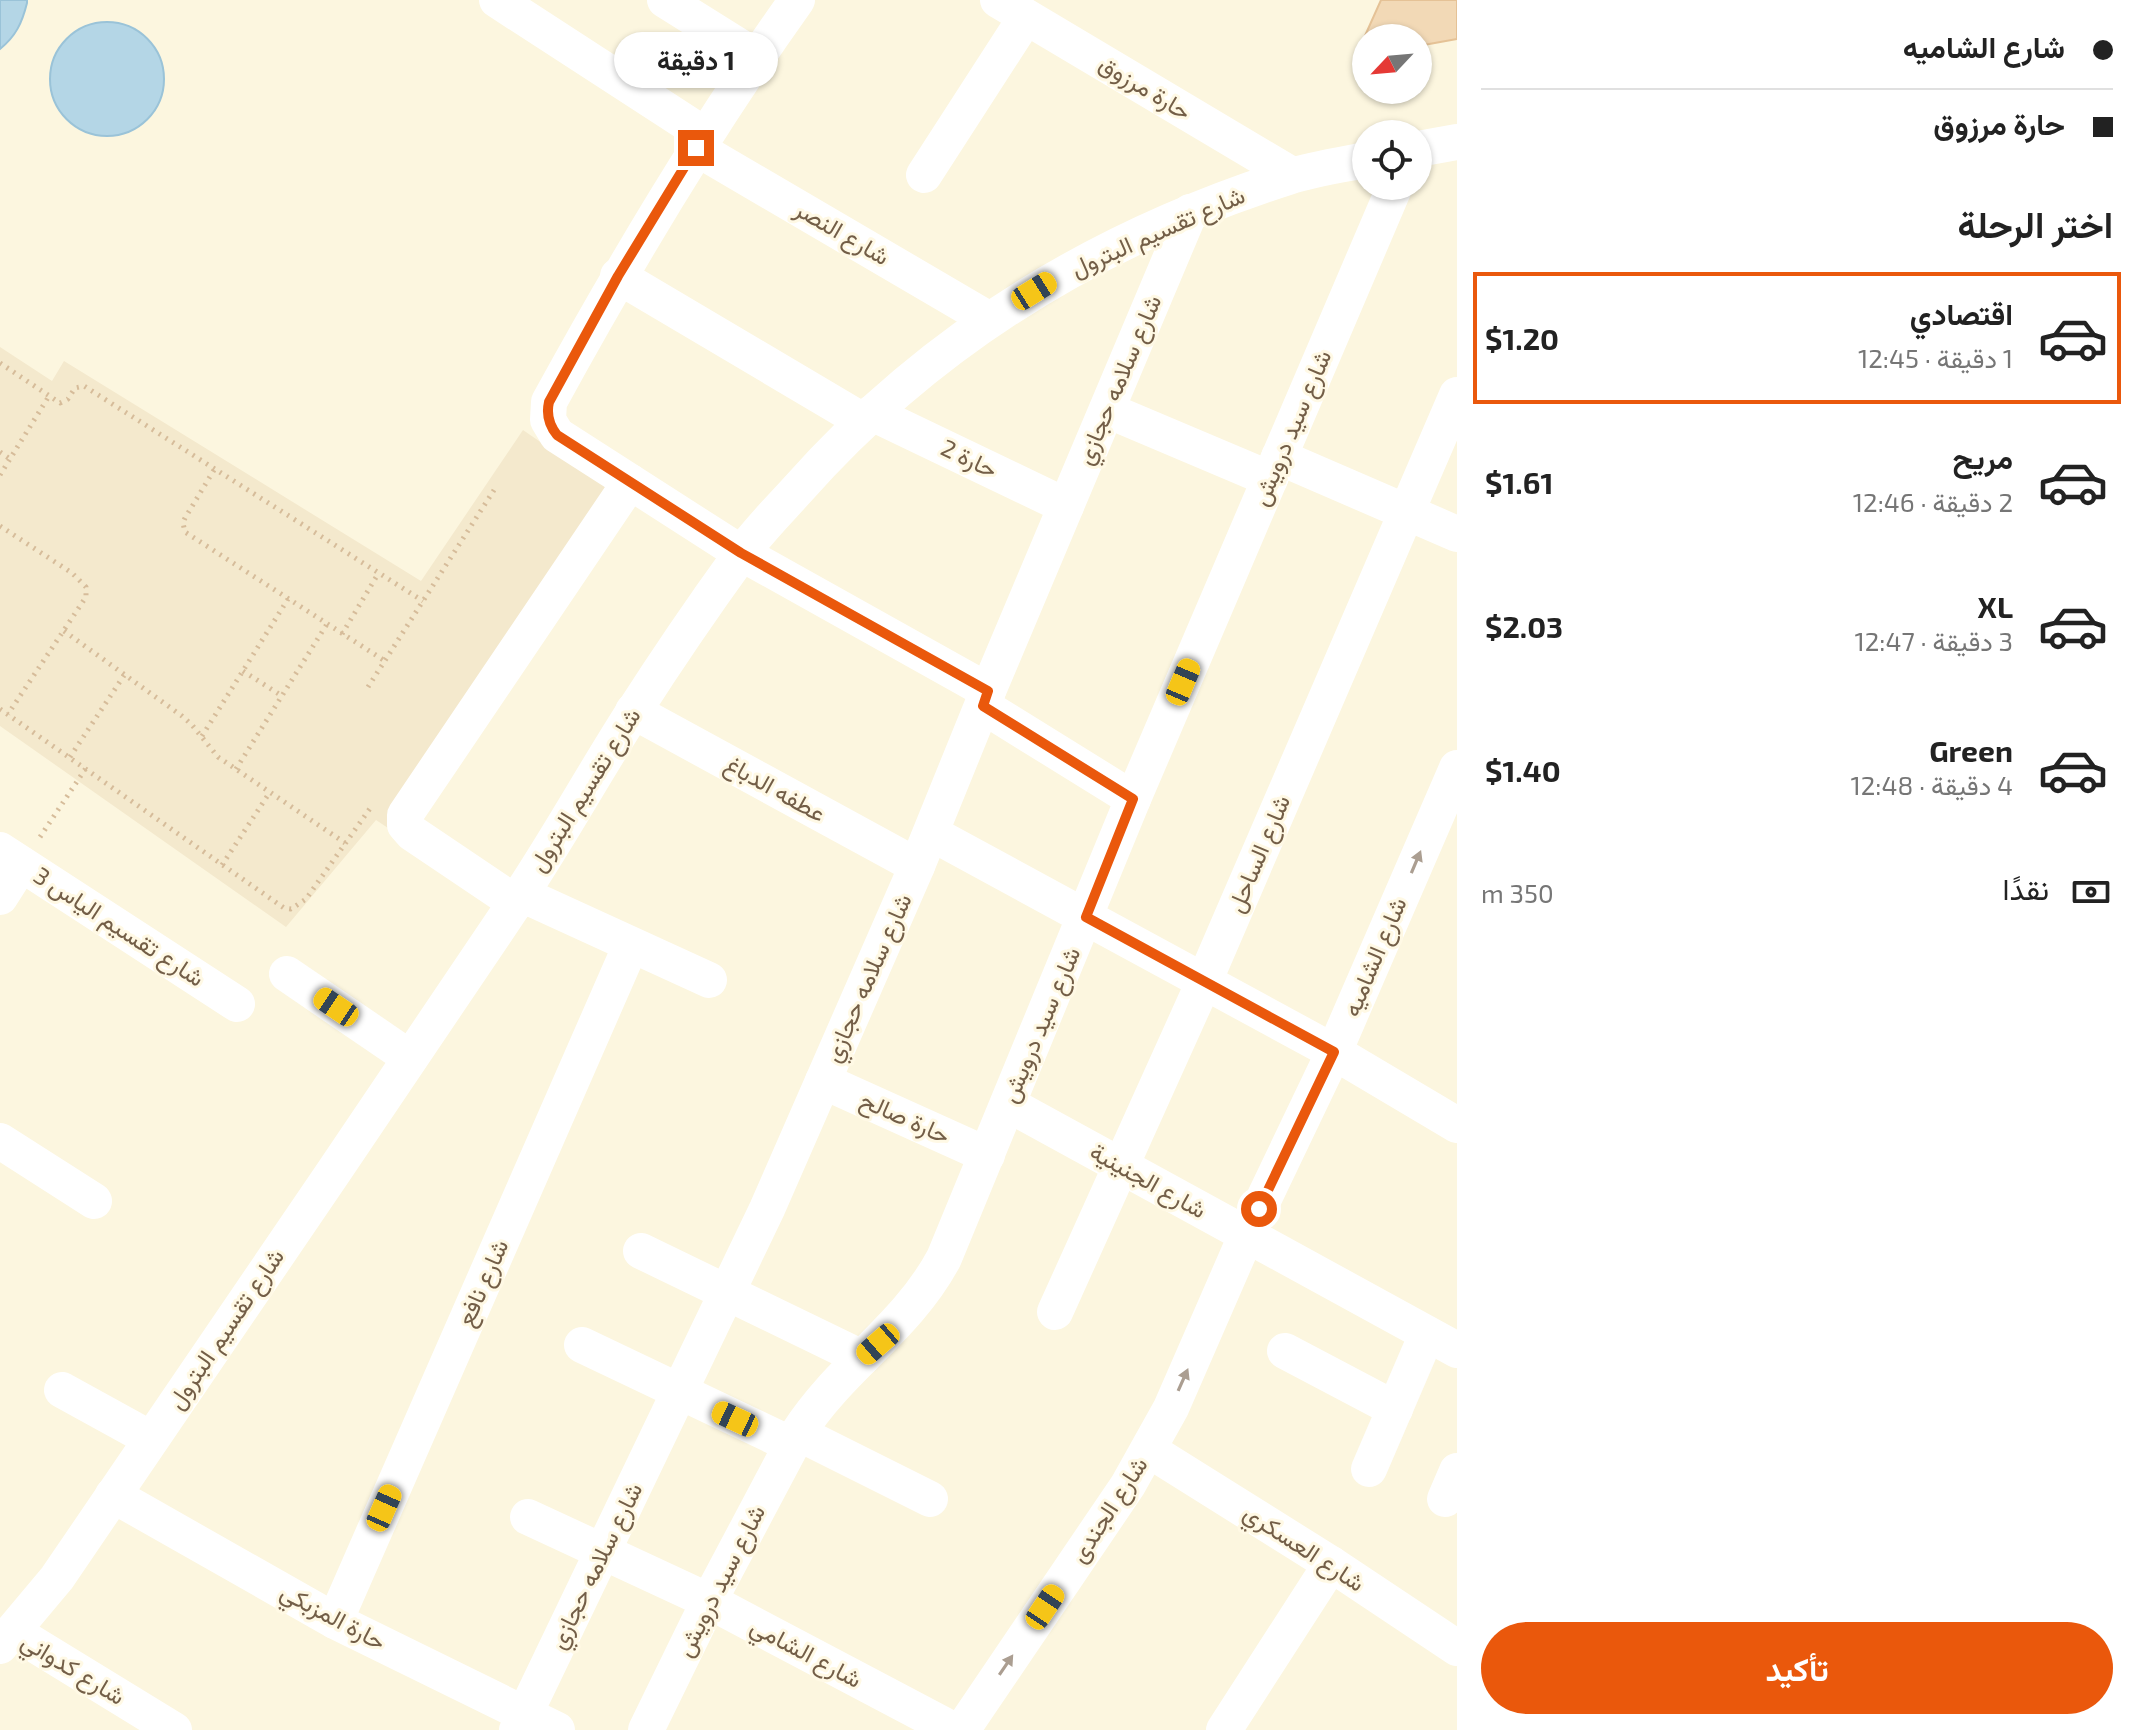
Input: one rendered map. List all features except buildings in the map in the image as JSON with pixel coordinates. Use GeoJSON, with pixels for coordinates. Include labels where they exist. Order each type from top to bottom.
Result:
{"type":"FeatureCollection","features":[{"type":"Feature","properties":{"kind":"street","name":"شارع النصر"},"geometry":{"type":"LineString","coordinates":[[497,0],[700,142],[988,319]]}},
{"type":"Feature","properties":{"kind":"street"},"geometry":{"type":"LineString","coordinates":[[665,0],[756,57]]}},
{"type":"Feature","properties":{"kind":"street"},"geometry":{"type":"LineString","coordinates":[[797,0],[700,142],[618,276],[549,402],[548,420],[557,435],[741,553],[985,698],[1133,799]]}},
{"type":"Feature","properties":{"kind":"street"},"geometry":{"type":"LineString","coordinates":[[924,175],[1012,8]]}},
{"type":"Feature","properties":{"kind":"street","name":"حارة مرزوق"},"geometry":{"type":"LineString","coordinates":[[1012,8],[1292,175]]}},
{"type":"Feature","properties":{"kind":"street"},"geometry":{"type":"LineString","coordinates":[[1432,146],[1457,142]]}},
{"type":"Feature","properties":{"kind":"street","name":"شارع تقسيم البترول"},"geometry":{"type":"LineString","coordinates":[[7,1639],[57,1578],[410,1058],[518,898],[633,711],[741,553],[818,467],[867,417],[927,365],[988,319],[1057,277],[1119,244],[1190,212],[1292,175],[1352,163]]}},
{"type":"Feature","properties":{"kind":"street","name":"شارع سيد درويش"},"geometry":{"type":"LineString","coordinates":[[646,1730],[709,1601],[795,1439],[827,1392],[905,1316],[932,1280],[1389,200]]}},
{"type":"Feature","properties":{"kind":"street","name":"شارع سلامه حجازي"},"geometry":{"type":"LineString","coordinates":[[520,1723],[727,1292],[823,1081],[931,833],[1190,212]]}},
{"type":"Feature","properties":{"kind":"street","name":"حارة 2"},"geometry":{"type":"LineString","coordinates":[[618,276],[867,417],[1066,506]]}},
{"type":"Feature","properties":{"kind":"street","name":"شارع الساحل"},"geometry":{"type":"LineString","coordinates":[[1055,1312],[1203,984],[1457,395]]}},
{"type":"Feature","properties":{"kind":"street"},"geometry":{"type":"LineString","coordinates":[[1107,410],[1405,511],[1457,534]]}},
{"type":"Feature","properties":{"kind":"street"},"geometry":{"type":"LineString","coordinates":[[630,482],[405,815],[405,825],[412,833],[518,898],[709,980]]}},
{"type":"Feature","properties":{"kind":"street","name":"عطفه الدباغ"},"geometry":{"type":"LineString","coordinates":[[633,711],[917,866]]}},
{"type":"Feature","properties":{"kind":"street","name":"شارع الشاميه"},"geometry":{"type":"LineString","coordinates":[[1149,1450],[1334,1052],[1457,768]]}},
{"type":"Feature","properties":{"kind":"street"},"geometry":{"type":"LineString","coordinates":[[931,833],[1203,984],[1334,1052],[1457,1125]]}},
{"type":"Feature","properties":{"kind":"street"},"geometry":{"type":"LineString","coordinates":[[0,897],[11,857]]}},
{"type":"Feature","properties":{"kind":"street","name":"شارع تقسيم الياس 3"},"geometry":{"type":"LineString","coordinates":[[11,857],[237,1004]]}},
{"type":"Feature","properties":{"kind":"street","name":"شارع نافع"},"geometry":{"type":"LineString","coordinates":[[335,1621],[631,945]]}},
{"type":"Feature","properties":{"kind":"street"},"geometry":{"type":"LineString","coordinates":[[287,974],[410,1058]]}},
{"type":"Feature","properties":{"kind":"street","name":"حارة صالح"},"geometry":{"type":"LineString","coordinates":[[823,1081],[987,1155]]}},
{"type":"Feature","properties":{"kind":"street","name":"شارع الجنينية"},"geometry":{"type":"LineString","coordinates":[[1008,1104],[1442,1342]]}},
{"type":"Feature","properties":{"kind":"street"},"geometry":{"type":"LineString","coordinates":[[0,1141],[94,1201]]}},
{"type":"Feature","properties":{"kind":"street"},"geometry":{"type":"LineString","coordinates":[[641,1251],[862,1358]]}},
{"type":"Feature","properties":{"kind":"street"},"geometry":{"type":"LineString","coordinates":[[1369,1469],[1395,1409],[1442,1342]]}},
{"type":"Feature","properties":{"kind":"street"},"geometry":{"type":"LineString","coordinates":[[582,1345],[679,1392],[930,1499]]}},
{"type":"Feature","properties":{"kind":"street"},"geometry":{"type":"LineString","coordinates":[[1285,1351],[1395,1409]]}},
{"type":"Feature","properties":{"kind":"street"},"geometry":{"type":"LineString","coordinates":[[62,1390],[151,1439]]}},
{"type":"Feature","properties":{"kind":"street","name":"شارع العسكري"},"geometry":{"type":"LineString","coordinates":[[1149,1450],[1331,1564],[1457,1648]]}},
{"type":"Feature","properties":{"kind":"street","name":"شارع الجندى"},"geometry":{"type":"LineString","coordinates":[[962,1730],[1149,1450]]}},
{"type":"Feature","properties":{"kind":"street","name":"حارة المزبكي"},"geometry":{"type":"LineString","coordinates":[[113,1495],[520,1723],[557,1730]]}},
{"type":"Feature","properties":{"kind":"street","name":"شارع الشامي"},"geometry":{"type":"LineString","coordinates":[[528,1517],[709,1601],[953,1730]]}},
{"type":"Feature","properties":{"kind":"street"},"geometry":{"type":"LineString","coordinates":[[1224,1730],[1331,1564]]}},
{"type":"Feature","properties":{"kind":"street","name":"شارع كدواني"},"geometry":{"type":"LineString","coordinates":[[7,1639],[174,1730]]}},
{"type":"Feature","properties":{"kind":"path"},"geometry":{"type":"LineString","coordinates":[[0,363],[63,403],[75,388],[84,386],[423,601]]}},
{"type":"Feature","properties":{"kind":"path"},"geometry":{"type":"LineString","coordinates":[[0,475],[49,396]]}},
{"type":"Feature","properties":{"kind":"path"},"geometry":{"type":"LineString","coordinates":[[0,452],[10,459]]}},
{"type":"Feature","properties":{"kind":"path"},"geometry":{"type":"LineString","coordinates":[[214,470],[185,518],[185,532],[385,661]]}},
{"type":"Feature","properties":{"kind":"path"},"geometry":{"type":"LineString","coordinates":[[368,687],[494,490]]}},
{"type":"Feature","properties":{"kind":"path"},"geometry":{"type":"LineString","coordinates":[[0,526],[72,573],[86,587],[86,597],[8,714]]}},
{"type":"Feature","properties":{"kind":"path"},"geometry":{"type":"LineString","coordinates":[[342,634],[378,574]]}},
{"type":"Feature","properties":{"kind":"path"},"geometry":{"type":"LineString","coordinates":[[202,736],[288,599]]}},
{"type":"Feature","properties":{"kind":"path"},"geometry":{"type":"LineString","coordinates":[[236,769],[327,624]]}},
{"type":"Feature","properties":{"kind":"path"},"geometry":{"type":"LineString","coordinates":[[64,631],[182,716],[218,757],[345,843]]}},
{"type":"Feature","properties":{"kind":"path"},"geometry":{"type":"LineString","coordinates":[[243,671],[282,696]]}},
{"type":"Feature","properties":{"kind":"path"},"geometry":{"type":"LineString","coordinates":[[70,757],[125,674]]}},
{"type":"Feature","properties":{"kind":"path"},"geometry":{"type":"LineString","coordinates":[[0,709],[275,904],[291,909],[306,899],[373,805]]}},
{"type":"Feature","properties":{"kind":"path"},"geometry":{"type":"LineString","coordinates":[[11,857],[86,768]]}},
{"type":"Feature","properties":{"kind":"path"},"geometry":{"type":"LineString","coordinates":[[222,865],[270,792]]}},
{"type":"Feature","properties":{"kind":"shaded area"},"geometry":{"type":"Polygon","coordinates":[[[0,347],[52,381],[64,361],[421,581],[523,430],[610,490],[388,828],[376,820],[286,927],[0,726],[0,347]]]}},
{"type":"Feature","properties":{"kind":"water"},"geometry":{"type":"Polygon","coordinates":[[[0,0],[27,0],[18,29],[0,49],[0,0]]]}},
{"type":"Feature","properties":{"kind":"water"},"geometry":{"type":"Polygon","coordinates":[[[107,22],[129,27],[147,39],[159,57],[164,79],[159,101],[147,119],[129,131],[107,136],[85,131],[67,119],[55,101],[50,79],[55,57],[67,39],[85,27],[107,22]]]}},
{"type":"Feature","properties":{"kind":"route"},"geometry":{"type":"LineString","coordinates":[[696,148],[618,276],[549,402],[548,420],[552,428],[557,435],[741,553],[988,691],[983,706],[1133,799],[1086,917],[1203,984],[1334,1052],[1259,1209]]}}]}
